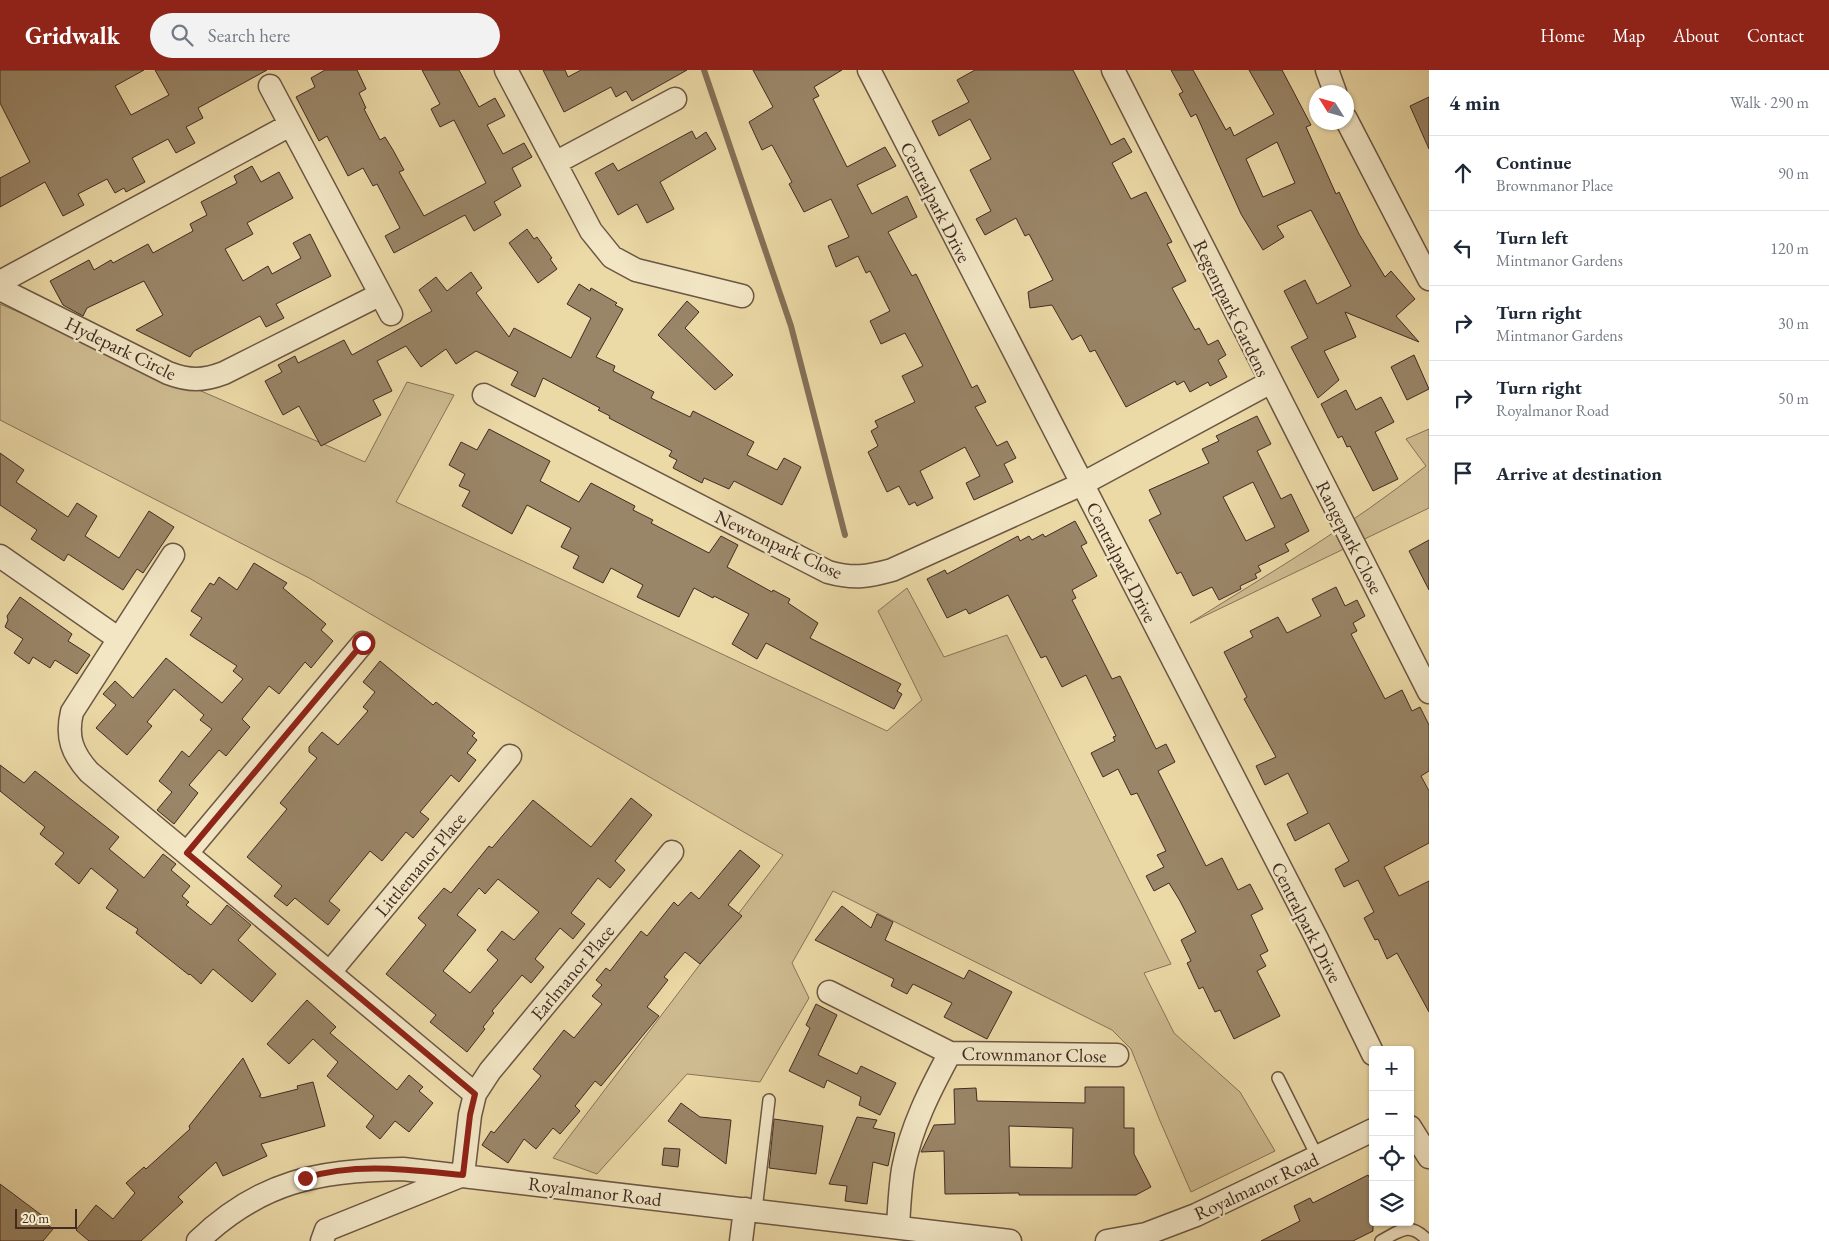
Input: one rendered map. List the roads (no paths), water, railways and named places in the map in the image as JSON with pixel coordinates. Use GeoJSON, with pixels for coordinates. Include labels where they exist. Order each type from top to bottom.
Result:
{"type":"FeatureCollection","features":[{"type":"Feature","properties":{"kind":"street"},"geometry":{"type":"LineString","coordinates":[[506,70],[591,231],[612,256],[636,270],[742,296]]}},
{"type":"Feature","properties":{"kind":"street","name":"Centralpark Drive"},"geometry":{"type":"LineString","coordinates":[[869,70],[1317,939],[1369,1046]]}},
{"type":"Feature","properties":{"kind":"street","name":"Regentpark Gardens"},"geometry":{"type":"LineString","coordinates":[[1082,484],[1271,382],[1113,70]]}},
{"type":"Feature","properties":{"kind":"street"},"geometry":{"type":"LineString","coordinates":[[1327,70],[1332,85]]}},
{"type":"Feature","properties":{"kind":"street"},"geometry":{"type":"LineString","coordinates":[[270,86],[379,295],[391,314]]}},
{"type":"Feature","properties":{"kind":"street"},"geometry":{"type":"LineString","coordinates":[[555,163],[675,99]]}},
{"type":"Feature","properties":{"kind":"street"},"geometry":{"type":"LineString","coordinates":[[0,282],[290,125]]}},
{"type":"Feature","properties":{"kind":"street"},"geometry":{"type":"LineString","coordinates":[[1352,130],[1429,279]]}},
{"type":"Feature","properties":{"kind":"street","name":"Hydepark Circle"},"geometry":{"type":"LineString","coordinates":[[0,288],[168,373],[194,380],[208,379],[224,373],[379,295]]}},
{"type":"Feature","properties":{"kind":"street","name":"Rangepark Close"},"geometry":{"type":"LineString","coordinates":[[1271,382],[1429,692]]}},
{"type":"Feature","properties":{"kind":"street","name":"Newtonpark Close"},"geometry":{"type":"LineString","coordinates":[[484,394],[819,567],[847,578],[871,576],[892,570],[1082,484]]}},
{"type":"Feature","properties":{"kind":"street"},"geometry":{"type":"LineString","coordinates":[[173,555],[72,712],[69,730],[71,746],[78,760],[89,772],[475,1094],[470,1115],[463,1175],[326,1230],[322,1241]]}},
{"type":"Feature","properties":{"kind":"street"},"geometry":{"type":"LineString","coordinates":[[0,556],[119,639]]}},
{"type":"Feature","properties":{"kind":"street"},"geometry":{"type":"LineString","coordinates":[[187,853],[363,643]]}},
{"type":"Feature","properties":{"kind":"street","name":"Littlemanor Place"},"geometry":{"type":"LineString","coordinates":[[330,972],[510,756]]}},
{"type":"Feature","properties":{"kind":"street","name":"Earlmanor Place"},"geometry":{"type":"LineString","coordinates":[[475,1094],[490,1071],[672,852]]}},
{"type":"Feature","properties":{"kind":"street","name":"Crownmanor Close"},"geometry":{"type":"LineString","coordinates":[[829,992],[950,1053],[1117,1054]]}},
{"type":"Feature","properties":{"kind":"street","name":"Crownmanor Close"},"geometry":{"type":"LineString","coordinates":[[898,1227],[903,1170],[911,1136],[926,1096],[950,1053]]}},
{"type":"Feature","properties":{"kind":"street","name":"Royalmanor Road"},"geometry":{"type":"LineString","coordinates":[[1107,1241],[1146,1234],[1196,1215],[1369,1132]]}},
{"type":"Feature","properties":{"kind":"street"},"geometry":{"type":"LineString","coordinates":[[1414,1133],[1429,1156]]}},
{"type":"Feature","properties":{"kind":"street","name":"Royalmanor Road"},"geometry":{"type":"LineString","coordinates":[[198,1241],[227,1216],[264,1194],[315,1175],[352,1170],[403,1169],[1010,1241]]}},
{"type":"Feature","properties":{"kind":"street"},"geometry":{"type":"LineString","coordinates":[[741,1241],[750,1209]]}},
{"type":"Feature","properties":{"kind":"lane"},"geometry":{"type":"LineString","coordinates":[[1278,1078],[1317,1156]]}},
{"type":"Feature","properties":{"kind":"lane"},"geometry":{"type":"LineString","coordinates":[[750,1209],[769,1100]]}},
{"type":"Feature","properties":{"kind":"lane"},"geometry":{"type":"LineString","coordinates":[[1381,1241],[1405,1228],[1412,1229],[1428,1241]]}},
{"type":"Feature","properties":{"kind":"waterway"},"geometry":{"type":"LineString","coordinates":[[704,70],[791,326],[845,535]]}}]}
